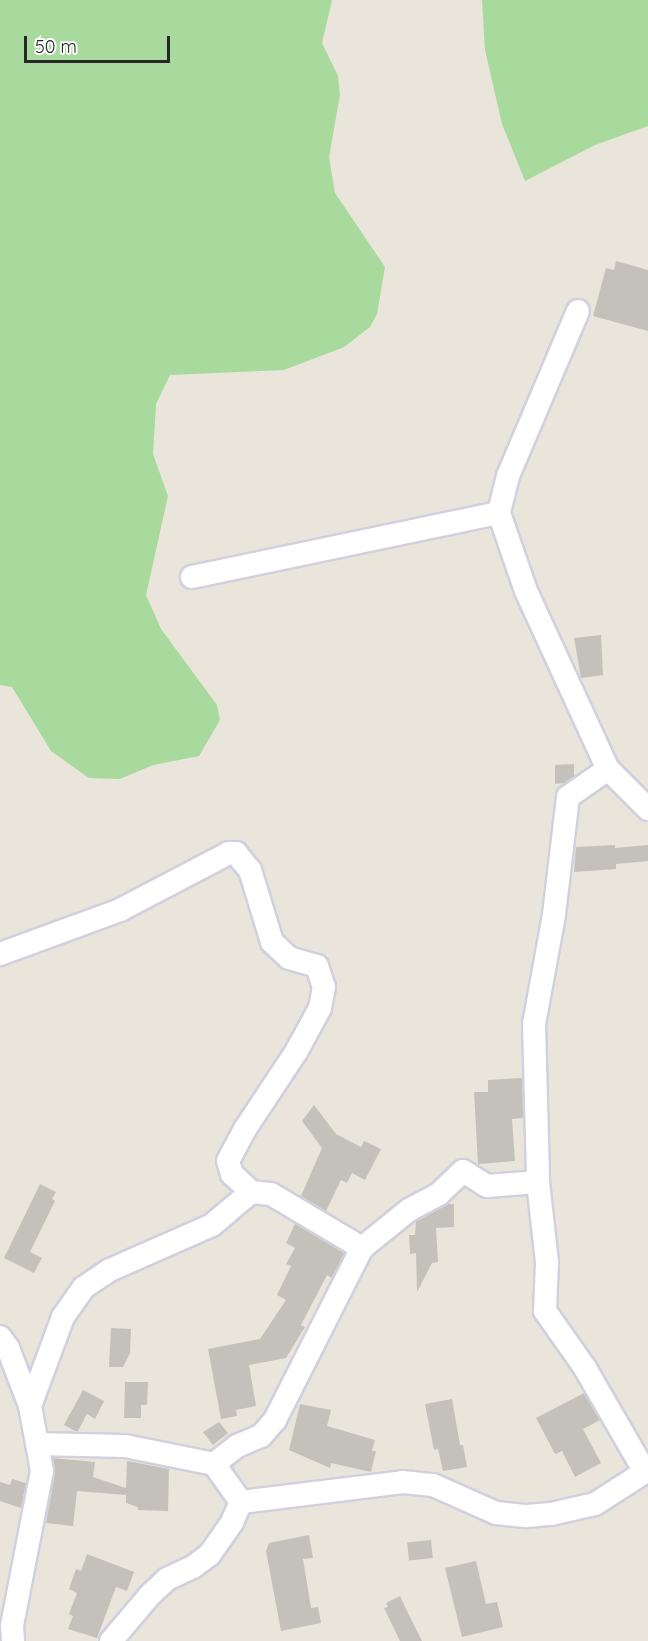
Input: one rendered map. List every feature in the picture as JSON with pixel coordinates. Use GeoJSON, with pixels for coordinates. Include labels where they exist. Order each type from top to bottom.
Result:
{"type":"FeatureCollection","features":[{"type":"Feature","properties":{"kind":"street"},"geometry":{"type":"LineString","coordinates":[[578,311],[508,476],[498,513],[526,591],[608,769],[648,809]]}},
{"type":"Feature","properties":{"kind":"street"},"geometry":{"type":"LineString","coordinates":[[192,577],[498,513]]}},
{"type":"Feature","properties":{"kind":"street"},"geometry":{"type":"LineString","coordinates":[[241,1502],[403,1482],[433,1485],[496,1513],[527,1516],[551,1514],[595,1504],[646,1470],[585,1368],[545,1311],[547,1262],[538,1182],[534,1024],[554,915],[567,797],[608,769]]}},
{"type":"Feature","properties":{"kind":"street"},"geometry":{"type":"LineString","coordinates":[[0,954],[120,910],[229,853],[236,853],[250,870],[272,942],[289,958],[317,966],[324,987],[320,1008],[296,1052],[245,1129],[228,1161],[232,1174],[251,1192],[271,1194],[362,1248]]}},
{"type":"Feature","properties":{"kind":"street"},"geometry":{"type":"LineString","coordinates":[[214,1464],[237,1446],[261,1436],[275,1420],[362,1248],[409,1210],[439,1194],[463,1171],[487,1186],[538,1182]]}},
{"type":"Feature","properties":{"kind":"street"},"geometry":{"type":"LineString","coordinates":[[30,1406],[63,1317],[84,1288],[110,1269],[212,1225],[251,1192]]}},
{"type":"Feature","properties":{"kind":"street"},"geometry":{"type":"LineString","coordinates":[[0,1337],[8,1348],[30,1406],[42,1471],[12,1626],[13,1641]]}},
{"type":"Feature","properties":{"kind":"street"},"geometry":{"type":"LineString","coordinates":[[37,1444],[125,1446],[214,1464],[241,1502]]}},
{"type":"Feature","properties":{"kind":"street"},"geometry":{"type":"LineString","coordinates":[[111,1641],[150,1595],[167,1579],[193,1567],[210,1554],[232,1522],[241,1502]]}},
{"type":"Feature","properties":{"kind":"green space"},"geometry":{"type":"Polygon","coordinates":[[[0,0],[332,0],[322,43],[338,76],[340,95],[329,157],[335,193],[385,267],[377,314],[370,327],[344,347],[284,370],[170,375],[156,404],[153,454],[168,496],[146,595],[161,629],[217,705],[220,720],[199,756],[153,765],[120,779],[89,778],[51,751],[12,687],[0,685],[0,0]]]}},
{"type":"Feature","properties":{"kind":"green space"},"geometry":{"type":"Polygon","coordinates":[[[482,0],[648,0],[648,126],[595,145],[525,181],[502,124],[485,50],[482,0]]]}},
{"type":"Feature","properties":{"kind":"building"},"geometry":{"type":"Polygon","coordinates":[[[616,261],[648,270],[648,331],[593,316],[606,268],[614,270],[616,261]]]}},
{"type":"Feature","properties":{"kind":"building"},"geometry":{"type":"Polygon","coordinates":[[[601,635],[603,675],[581,678],[574,638],[601,635]]]}},
{"type":"Feature","properties":{"kind":"building"},"geometry":{"type":"Polygon","coordinates":[[[574,764],[574,776],[564,783],[555,784],[555,765],[574,764]]]}},
{"type":"Feature","properties":{"kind":"building"},"geometry":{"type":"Polygon","coordinates":[[[615,845],[615,848],[648,845],[648,861],[616,864],[616,869],[574,872],[576,847],[615,845]]]}},
{"type":"Feature","properties":{"kind":"building"},"geometry":{"type":"Polygon","coordinates":[[[522,1078],[523,1118],[512,1119],[515,1161],[478,1164],[474,1092],[488,1092],[488,1080],[522,1078]]]}},
{"type":"Feature","properties":{"kind":"building"},"geometry":{"type":"Polygon","coordinates":[[[314,1105],[336,1134],[361,1147],[364,1141],[381,1149],[365,1180],[352,1173],[347,1183],[341,1180],[326,1211],[301,1196],[322,1148],[302,1121],[314,1105]]]}},
{"type":"Feature","properties":{"kind":"building"},"geometry":{"type":"Polygon","coordinates":[[[40,1184],[56,1192],[52,1199],[55,1201],[30,1252],[42,1258],[34,1273],[4,1258],[40,1184]]]}},
{"type":"Feature","properties":{"kind":"building"},"geometry":{"type":"Polygon","coordinates":[[[448,1204],[454,1204],[454,1227],[436,1228],[438,1262],[432,1263],[417,1292],[416,1253],[410,1254],[409,1235],[415,1235],[416,1221],[448,1204]]]}},
{"type":"Feature","properties":{"kind":"building"},"geometry":{"type":"Polygon","coordinates":[[[295,1224],[344,1253],[332,1278],[327,1275],[301,1325],[305,1327],[286,1358],[249,1365],[256,1406],[236,1410],[237,1416],[221,1419],[208,1349],[260,1339],[286,1300],[277,1295],[291,1266],[286,1264],[295,1248],[286,1243],[295,1224]]]}},
{"type":"Feature","properties":{"kind":"building"},"geometry":{"type":"Polygon","coordinates":[[[111,1328],[131,1329],[130,1353],[123,1367],[109,1367],[111,1328]]]}},
{"type":"Feature","properties":{"kind":"building"},"geometry":{"type":"Polygon","coordinates":[[[125,1382],[148,1382],[147,1405],[141,1405],[141,1418],[124,1418],[125,1382]]]}},
{"type":"Feature","properties":{"kind":"building"},"geometry":{"type":"Polygon","coordinates":[[[83,1390],[104,1401],[95,1419],[87,1414],[78,1431],[75,1431],[64,1425],[83,1390]]]}},
{"type":"Feature","properties":{"kind":"building"},"geometry":{"type":"Polygon","coordinates":[[[584,1393],[600,1420],[583,1429],[601,1463],[575,1477],[562,1451],[555,1454],[536,1418],[584,1393]]]}},
{"type":"Feature","properties":{"kind":"building"},"geometry":{"type":"Polygon","coordinates":[[[452,1399],[460,1445],[463,1445],[467,1467],[443,1471],[438,1449],[434,1450],[425,1404],[452,1399]]]}},
{"type":"Feature","properties":{"kind":"building"},"geometry":{"type":"Polygon","coordinates":[[[300,1404],[331,1410],[327,1426],[375,1440],[372,1451],[376,1451],[371,1472],[331,1463],[330,1468],[289,1450],[300,1404]]]}},
{"type":"Feature","properties":{"kind":"building"},"geometry":{"type":"Polygon","coordinates":[[[219,1422],[228,1433],[213,1445],[203,1432],[219,1422]]]}},
{"type":"Feature","properties":{"kind":"building"},"geometry":{"type":"Polygon","coordinates":[[[53,1458],[95,1462],[93,1477],[126,1488],[127,1461],[169,1469],[168,1511],[138,1510],[138,1507],[126,1503],[126,1495],[77,1491],[73,1526],[46,1523],[55,1474],[53,1458]]]}},
{"type":"Feature","properties":{"kind":"building"},"geometry":{"type":"Polygon","coordinates":[[[12,1479],[26,1483],[21,1508],[0,1501],[0,1482],[10,1485],[12,1479]]]}},
{"type":"Feature","properties":{"kind":"building"},"geometry":{"type":"Polygon","coordinates":[[[309,1535],[313,1558],[303,1559],[311,1608],[318,1607],[321,1623],[281,1631],[266,1551],[269,1543],[309,1535]]]}},
{"type":"Feature","properties":{"kind":"building"},"geometry":{"type":"Polygon","coordinates":[[[431,1540],[433,1558],[409,1560],[407,1543],[431,1540]]]}},
{"type":"Feature","properties":{"kind":"building"},"geometry":{"type":"Polygon","coordinates":[[[87,1554],[134,1572],[127,1591],[116,1587],[97,1638],[68,1629],[73,1616],[69,1614],[77,1593],[69,1589],[76,1569],[81,1571],[87,1554]]]}},
{"type":"Feature","properties":{"kind":"building"},"geometry":{"type":"Polygon","coordinates":[[[476,1561],[486,1604],[497,1602],[503,1627],[462,1637],[445,1568],[476,1561]]]}},
{"type":"Feature","properties":{"kind":"building"},"geometry":{"type":"Polygon","coordinates":[[[400,1596],[422,1641],[400,1641],[384,1608],[388,1607],[386,1603],[400,1596]]]}}]}
